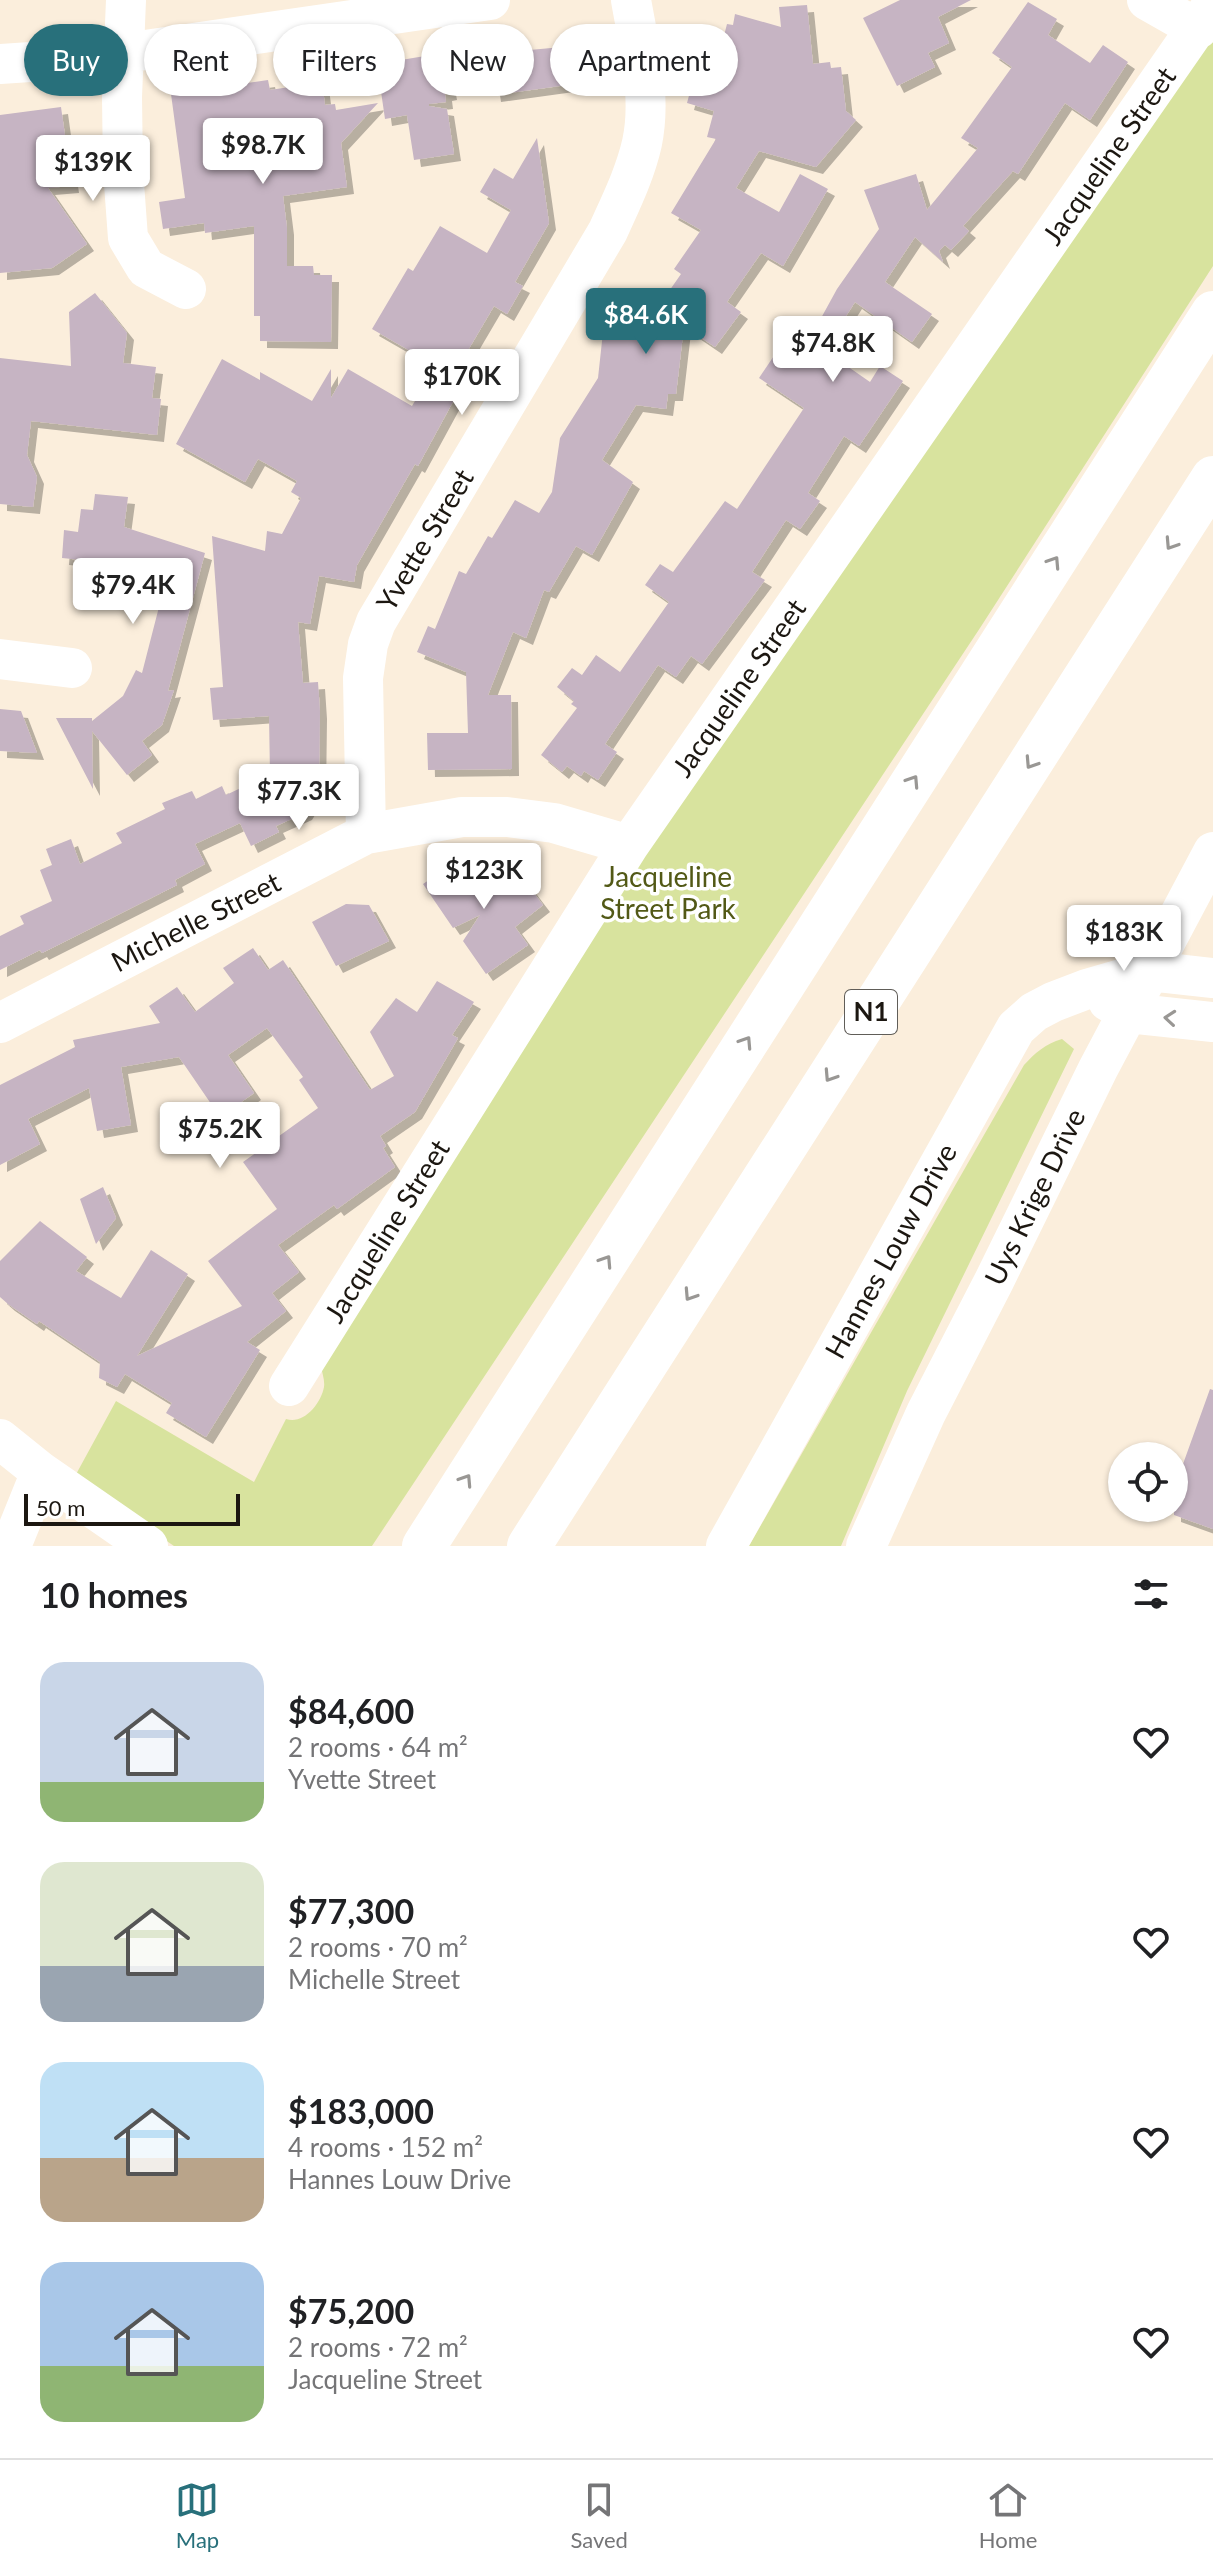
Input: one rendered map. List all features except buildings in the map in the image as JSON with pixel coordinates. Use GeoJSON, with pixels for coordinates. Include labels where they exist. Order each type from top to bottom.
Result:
{"type":"FeatureCollection","features":[{"type":"Feature","properties":{"kind":"highway"},"geometry":{"type":"LineString","coordinates":[[424,1546],[1213,313]]}},
{"type":"Feature","properties":{"kind":"highway","name":"N1"},"geometry":{"type":"LineString","coordinates":[[529,1546],[1213,478]]}},
{"type":"Feature","properties":{"kind":"street"},"geometry":{"type":"LineString","coordinates":[[125,24],[126,0]]}},
{"type":"Feature","properties":{"kind":"street"},"geometry":{"type":"LineString","coordinates":[[128,52],[490,0]]}},
{"type":"Feature","properties":{"kind":"street","name":"Yvette Street"},"geometry":{"type":"LineString","coordinates":[[366,834],[363,678],[368,644],[376,622],[608,231],[631,180],[642,141],[646,108],[644,70],[631,0]]}},
{"type":"Feature","properties":{"kind":"street"},"geometry":{"type":"LineString","coordinates":[[1147,0],[1205,16]]}},
{"type":"Feature","properties":{"kind":"street","name":"Jacqueline Street"},"geometry":{"type":"LineString","coordinates":[[289,1386],[629,845],[1205,16]]}},
{"type":"Feature","properties":{"kind":"street"},"geometry":{"type":"LineString","coordinates":[[0,64],[24,62]]}},
{"type":"Feature","properties":{"kind":"street"},"geometry":{"type":"LineString","coordinates":[[123,96],[123,170],[128,238],[146,268],[186,289]]}},
{"type":"Feature","properties":{"kind":"street"},"geometry":{"type":"LineString","coordinates":[[0,659],[72,668]]}},
{"type":"Feature","properties":{"kind":"street","name":"Michelle Street"},"geometry":{"type":"LineString","coordinates":[[0,1023],[366,834],[462,817],[507,817],[554,823],[629,845]]}},
{"type":"Feature","properties":{"kind":"street","name":"Uys Krige Drive"},"geometry":{"type":"LineString","coordinates":[[866,1546],[926,1413],[1149,971],[1213,852]]}},
{"type":"Feature","properties":{"kind":"street"},"geometry":{"type":"LineString","coordinates":[[1149,971],[1213,978]]}},
{"type":"Feature","properties":{"kind":"street","name":"Hannes Louw Drive"},"geometry":{"type":"LineString","coordinates":[[726,1546],[871,1291],[1008,1039],[1034,1012],[1087,989],[1149,971]]}},
{"type":"Feature","properties":{"kind":"street"},"geometry":{"type":"LineString","coordinates":[[1087,989],[1128,1013],[1213,1022]]}},
{"type":"Feature","properties":{"kind":"street"},"geometry":{"type":"LineString","coordinates":[[0,1439],[41,1472],[148,1546]]}},
{"type":"Feature","properties":{"kind":"street"},"geometry":{"type":"LineString","coordinates":[[11,1546],[41,1472]]}},
{"type":"Feature","properties":{"kind":"green space","name":"Jacqueline Street Park"},"geometry":{"type":"Polygon","coordinates":[[[1213,24],[1213,266],[980,628],[372,1546],[174,1546],[74,1478],[116,1401],[254,1482],[286,1419],[299,1419],[315,1406],[324,1387],[321,1366],[646,843],[1213,24]]]}},
{"type":"Feature","properties":{"kind":"green space"},"geometry":{"type":"Polygon","coordinates":[[[1062,1039],[1074,1049],[907,1391],[841,1546],[749,1546],[1024,1065],[1041,1049],[1062,1039]]]}}]}
